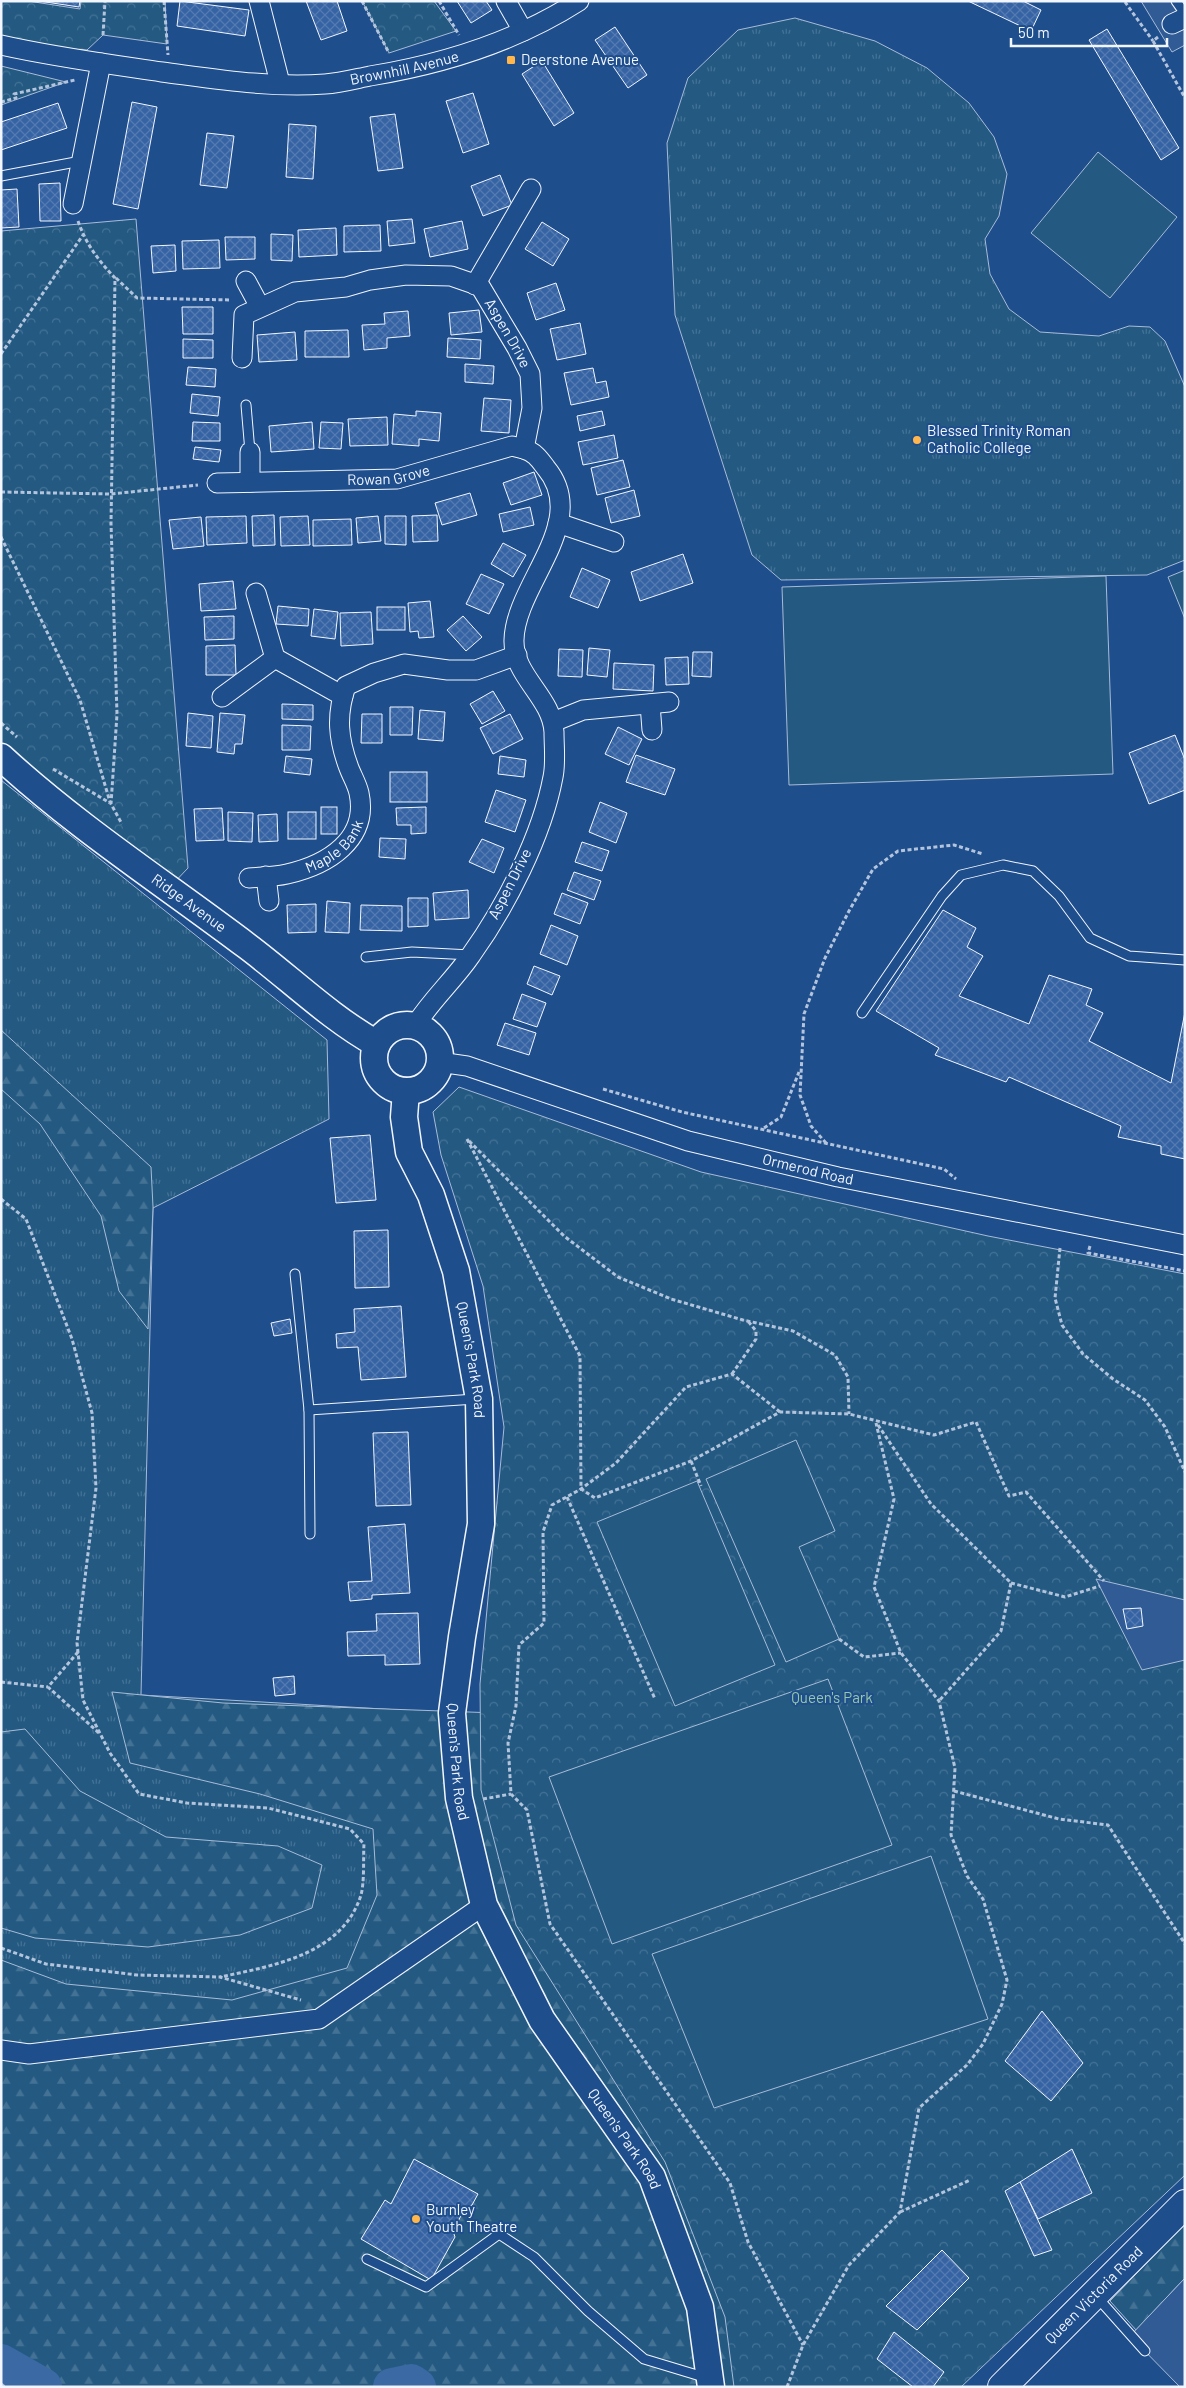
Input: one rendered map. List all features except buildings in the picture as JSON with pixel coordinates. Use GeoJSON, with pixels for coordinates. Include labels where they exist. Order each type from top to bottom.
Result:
{"type":"FeatureCollection","features":[{"type":"Feature","properties":{"kind":"highway","name":"Queen Victoria Road"},"geometry":{"type":"LineString","coordinates":[[1002,2387],[1185,2204]]}},
{"type":"Feature","properties":{"kind":"street"},"geometry":{"type":"LineString","coordinates":[[259,1],[280,83]]}},
{"type":"Feature","properties":{"kind":"street"},"geometry":{"type":"LineString","coordinates":[[506,1],[523,31]]}},
{"type":"Feature","properties":{"kind":"street","name":"Brownhill Avenue"},"geometry":{"type":"LineString","coordinates":[[1,45],[101,63],[236,82],[325,84],[415,69],[469,54],[555,16],[579,1]]}},
{"type":"Feature","properties":{"kind":"street"},"geometry":{"type":"LineString","coordinates":[[73,204],[101,63]]}},
{"type":"Feature","properties":{"kind":"street","name":"Aspen Drive"},"geometry":{"type":"LineString","coordinates":[[475,284],[531,189]]}},
{"type":"Feature","properties":{"kind":"street","name":"Aspen Drive"},"geometry":{"type":"LineString","coordinates":[[252,311],[295,292],[346,287],[370,280],[406,275],[451,276],[480,286],[517,348],[530,374],[532,408],[524,449],[532,451],[554,478],[562,504],[552,545],[521,608],[514,641],[518,665],[541,696],[553,722],[553,777],[540,822],[516,880],[471,955],[424,1012],[416,1026]]}},
{"type":"Feature","properties":{"kind":"street"},"geometry":{"type":"LineString","coordinates":[[242,358],[252,311],[246,281]]}},
{"type":"Feature","properties":{"kind":"street","name":"Rowan Grove"},"geometry":{"type":"LineString","coordinates":[[217,483],[397,479],[512,446],[524,449]]}},
{"type":"Feature","properties":{"kind":"street"},"geometry":{"type":"LineString","coordinates":[[250,452],[250,482]]}},
{"type":"Feature","properties":{"kind":"street"},"geometry":{"type":"LineString","coordinates":[[558,523],[614,542]]}},
{"type":"Feature","properties":{"kind":"street"},"geometry":{"type":"LineString","coordinates":[[256,592],[275,658],[343,696],[346,686],[374,673],[404,664],[448,670],[476,670],[517,655]]}},
{"type":"Feature","properties":{"kind":"street"},"geometry":{"type":"LineString","coordinates":[[222,697],[275,658]]}},
{"type":"Feature","properties":{"kind":"street","name":"Maple Bank"},"geometry":{"type":"LineString","coordinates":[[269,901],[257,877],[287,874],[328,858],[343,847],[354,835],[361,811],[359,791],[349,768],[341,739],[339,706],[343,696]]}},
{"type":"Feature","properties":{"kind":"street"},"geometry":{"type":"LineString","coordinates":[[553,722],[583,710],[669,702]]}},
{"type":"Feature","properties":{"kind":"street"},"geometry":{"type":"LineString","coordinates":[[650,704],[652,730]]}},
{"type":"Feature","properties":{"kind":"street","name":"Ridge Avenue"},"geometry":{"type":"LineString","coordinates":[[11,749],[83,825],[249,948],[333,1016],[377,1044]]}},
{"type":"Feature","properties":{"kind":"street"},"geometry":{"type":"LineString","coordinates":[[404,1025],[416,1026],[431,1036],[439,1053],[440,1062],[432,1080],[424,1086],[406,1091],[395,1089],[378,1075],[374,1054],[377,1044],[393,1028],[404,1025]]}},
{"type":"Feature","properties":{"kind":"street","name":"Ormerod Road"},"geometry":{"type":"LineString","coordinates":[[440,1062],[467,1066],[688,1141],[838,1177],[1185,1245]]}},
{"type":"Feature","properties":{"kind":"street","name":"Queen's Park Road"},"geometry":{"type":"LineString","coordinates":[[406,1091],[404,1117],[409,1152],[431,1194],[456,1271],[479,1399],[481,1524],[462,1637],[452,1714],[461,1804],[484,1905],[542,2020],[652,2178],[700,2307],[710,2383]]}},
{"type":"Feature","properties":{"kind":"street"},"geometry":{"type":"LineString","coordinates":[[1,2050],[29,2054],[319,2019],[484,1905]]}},
{"type":"Feature","properties":{"kind":"lane"},"geometry":{"type":"LineString","coordinates":[[1176,1],[1181,19]]}},
{"type":"Feature","properties":{"kind":"lane"},"geometry":{"type":"LineString","coordinates":[[1,176],[81,162]]}},
{"type":"Feature","properties":{"kind":"lane"},"geometry":{"type":"LineString","coordinates":[[246,405],[250,452]]}},
{"type":"Feature","properties":{"kind":"lane"},"geometry":{"type":"LineString","coordinates":[[862,1013],[942,896],[961,875],[1003,865],[1033,871],[1059,896],[1090,938],[1129,956],[1185,960]]}},
{"type":"Feature","properties":{"kind":"lane"},"geometry":{"type":"LineString","coordinates":[[366,957],[412,952],[471,955]]}},
{"type":"Feature","properties":{"kind":"lane"},"geometry":{"type":"LineString","coordinates":[[295,1274],[309,1410],[310,1534]]}},
{"type":"Feature","properties":{"kind":"lane"},"geometry":{"type":"LineString","coordinates":[[309,1410],[479,1399]]}},
{"type":"Feature","properties":{"kind":"lane"},"geometry":{"type":"LineString","coordinates":[[367,2259],[426,2287],[499,2234],[534,2257],[588,2312],[644,2359],[710,2383]]}},
{"type":"Feature","properties":{"kind":"lane"},"geometry":{"type":"LineString","coordinates":[[1094,2294],[1145,2351]]}},
{"type":"Feature","properties":{"kind":"path"},"geometry":{"type":"LineString","coordinates":[[103,35],[105,1]]}},
{"type":"Feature","properties":{"kind":"path"},"geometry":{"type":"LineString","coordinates":[[164,1],[169,73]]}},
{"type":"Feature","properties":{"kind":"path"},"geometry":{"type":"LineString","coordinates":[[362,1],[398,72]]}},
{"type":"Feature","properties":{"kind":"path"},"geometry":{"type":"LineString","coordinates":[[438,1],[469,54]]}},
{"type":"Feature","properties":{"kind":"path"},"geometry":{"type":"LineString","coordinates":[[1124,2],[1153,41],[1185,98]]}},
{"type":"Feature","properties":{"kind":"path"},"geometry":{"type":"LineString","coordinates":[[1153,41],[1181,19]]}},
{"type":"Feature","properties":{"kind":"path"},"geometry":{"type":"LineString","coordinates":[[1,102],[16,98],[14,94],[66,82],[78,80],[98,82]]}},
{"type":"Feature","properties":{"kind":"path"},"geometry":{"type":"LineString","coordinates":[[73,204],[83,234],[97,258],[137,298],[231,299],[252,311]]}},
{"type":"Feature","properties":{"kind":"path"},"geometry":{"type":"LineString","coordinates":[[1,354],[83,234]]}},
{"type":"Feature","properties":{"kind":"path"},"geometry":{"type":"LineString","coordinates":[[111,804],[117,714],[111,494],[115,278]]}},
{"type":"Feature","properties":{"kind":"path"},"geometry":{"type":"LineString","coordinates":[[1,492],[111,494],[217,483]]}},
{"type":"Feature","properties":{"kind":"path"},"geometry":{"type":"LineString","coordinates":[[1,537],[80,700],[111,804],[124,829]]}},
{"type":"Feature","properties":{"kind":"path"},"geometry":{"type":"LineString","coordinates":[[1,723],[11,749]]}},
{"type":"Feature","properties":{"kind":"path"},"geometry":{"type":"LineString","coordinates":[[47,765],[111,804]]}},
{"type":"Feature","properties":{"kind":"path"},"geometry":{"type":"LineString","coordinates":[[827,1145],[811,1126],[800,1095],[804,1014],[825,958],[873,868],[898,851],[954,845],[993,857],[1003,865]]}},
{"type":"Feature","properties":{"kind":"path"},"geometry":{"type":"LineString","coordinates":[[764,1129],[781,1117],[800,1069]]}},
{"type":"Feature","properties":{"kind":"path"},"geometry":{"type":"LineString","coordinates":[[581,1489],[580,1356],[467,1139],[564,1236],[618,1277],[671,1299],[748,1321],[793,1330],[835,1355],[848,1377],[849,1414]]}},
{"type":"Feature","properties":{"kind":"path"},"geometry":{"type":"LineString","coordinates":[[1,1199],[26,1219],[72,1339],[92,1413],[96,1488],[77,1643],[83,1700],[110,1754],[139,1794],[187,1803],[268,1808],[350,1829],[364,1844],[361,1897],[340,1931],[307,1953],[266,1968],[220,1977],[137,1975],[46,1964],[1,1948]]}},
{"type":"Feature","properties":{"kind":"path"},"geometry":{"type":"LineString","coordinates":[[1060,1248],[1055,1298],[1062,1324],[1083,1354],[1113,1380],[1145,1400],[1165,1427],[1185,1472]]}},
{"type":"Feature","properties":{"kind":"path"},"geometry":{"type":"LineString","coordinates":[[748,1321],[756,1332],[756,1339],[732,1374],[686,1387],[616,1463],[581,1489],[552,1505],[543,1532],[544,1623],[519,1645],[516,1706],[508,1743],[510,1794],[527,1810],[550,1924],[730,2183],[748,2242],[803,2345]]}},
{"type":"Feature","properties":{"kind":"path"},"geometry":{"type":"LineString","coordinates":[[732,1374],[780,1412]]}},
{"type":"Feature","properties":{"kind":"path"},"geometry":{"type":"LineString","coordinates":[[581,1489],[595,1498],[691,1461],[780,1412],[849,1414],[934,1435],[976,1422],[1009,1496],[1026,1492],[1104,1581]]}},
{"type":"Feature","properties":{"kind":"path"},"geometry":{"type":"LineString","coordinates":[[900,2212],[919,2108],[967,2065],[983,2044],[1002,2004],[1007,1980],[983,1899],[967,1876],[951,1835],[955,1768],[938,1701],[901,1653],[874,1588],[894,1498],[876,1423],[932,1504],[1011,1583],[1065,1597],[1100,1586]]}},
{"type":"Feature","properties":{"kind":"path"},"geometry":{"type":"LineString","coordinates":[[691,1461],[701,1486]]}},
{"type":"Feature","properties":{"kind":"path"},"geometry":{"type":"LineString","coordinates":[[567,1496],[655,1699]]}},
{"type":"Feature","properties":{"kind":"path"},"geometry":{"type":"LineString","coordinates":[[938,1701],[1001,1631],[1011,1583]]}},
{"type":"Feature","properties":{"kind":"path"},"geometry":{"type":"LineString","coordinates":[[839,1639],[864,1657],[901,1653]]}},
{"type":"Feature","properties":{"kind":"path"},"geometry":{"type":"LineString","coordinates":[[48,1687],[78,1652]]}},
{"type":"Feature","properties":{"kind":"path"},"geometry":{"type":"LineString","coordinates":[[1,1682],[48,1687],[101,1735]]}},
{"type":"Feature","properties":{"kind":"path"},"geometry":{"type":"LineString","coordinates":[[954,1791],[1059,1819],[1108,1825],[1185,1944]]}},
{"type":"Feature","properties":{"kind":"path"},"geometry":{"type":"LineString","coordinates":[[461,1804],[510,1794]]}},
{"type":"Feature","properties":{"kind":"path"},"geometry":{"type":"LineString","coordinates":[[220,1977],[300,2000],[335,2007]]}},
{"type":"Feature","properties":{"kind":"path"},"geometry":{"type":"LineString","coordinates":[[787,2387],[803,2345],[849,2265],[900,2212],[970,2180]]}},
{"type":"Feature","properties":{"kind":"path"},"geometry":{"type":"LineString","coordinates":[[1,2384],[4,2387]]}},
{"type":"Feature","properties":{"kind":"green space"},"geometry":{"type":"Polygon","coordinates":[[[1,1],[28,1],[80,9],[81,1],[165,1],[167,44],[103,35],[87,50],[52,48],[1,36],[1,1]]]}},
{"type":"Feature","properties":{"kind":"green space"},"geometry":{"type":"Polygon","coordinates":[[[362,1],[434,1],[456,31],[389,53],[362,1]]]}},
{"type":"Feature","properties":{"kind":"green space"},"geometry":{"type":"Polygon","coordinates":[[[795,18],[875,41],[927,68],[969,103],[994,137],[1007,174],[999,216],[985,239],[990,274],[1009,309],[1040,332],[1099,336],[1129,326],[1150,327],[1165,341],[1185,387],[1185,560],[1147,575],[781,580],[752,555],[675,315],[667,143],[688,78],[738,30],[795,18]]]}},
{"type":"Feature","properties":{"kind":"green space"},"geometry":{"type":"Polygon","coordinates":[[[1,66],[66,82],[1,105],[1,66]]]}},
{"type":"Feature","properties":{"kind":"green space"},"geometry":{"type":"Polygon","coordinates":[[[1098,152],[1177,217],[1110,298],[1031,233],[1098,152]]]}},
{"type":"Feature","properties":{"kind":"green space"},"geometry":{"type":"Polygon","coordinates":[[[136,219],[188,868],[169,888],[1,757],[1,231],[136,219]]]}},
{"type":"Feature","properties":{"kind":"green space"},"geometry":{"type":"Polygon","coordinates":[[[1185,570],[1185,619],[1168,577],[1185,570]]]}},
{"type":"Feature","properties":{"kind":"green space"},"geometry":{"type":"Polygon","coordinates":[[[1106,576],[1113,774],[789,785],[782,587],[1106,576]]]}},
{"type":"Feature","properties":{"kind":"green space"},"geometry":{"type":"Polygon","coordinates":[[[1,780],[327,1040],[329,1119],[153,1208],[141,1695],[452,1713],[542,2020],[1,2074],[1,780]]]}},
{"type":"Feature","properties":{"kind":"green space"},"geometry":{"type":"Polygon","coordinates":[[[1,1030],[151,1167],[153,1207],[148,1329],[119,1291],[101,1216],[40,1124],[1,1089],[1,1030]]]}},
{"type":"Feature","properties":{"kind":"green space","name":"Queen's Park"},"geometry":{"type":"Polygon","coordinates":[[[459,1087],[701,1172],[988,1236],[1185,1274],[1185,2175],[961,2387],[734,2387],[725,2317],[665,2162],[516,1925],[481,1790],[480,1684],[504,1427],[483,1286],[441,1155],[433,1112],[459,1087]]]}},
{"type":"Feature","properties":{"kind":"green space"},"geometry":{"type":"Polygon","coordinates":[[[796,1440],[835,1531],[799,1547],[839,1639],[786,1662],[706,1479],[796,1440]]]}},
{"type":"Feature","properties":{"kind":"green space"},"geometry":{"type":"Polygon","coordinates":[[[697,1481],[775,1665],[675,1706],[597,1522],[697,1481]]]}},
{"type":"Feature","properties":{"kind":"green space"},"geometry":{"type":"Polygon","coordinates":[[[828,1679],[892,1845],[612,1944],[549,1777],[828,1679]]]}},
{"type":"Feature","properties":{"kind":"green space"},"geometry":{"type":"Polygon","coordinates":[[[112,1692],[223,1703],[496,1713],[809,2387],[1,2387],[1,1960],[66,1984],[232,2000],[347,1968],[377,1895],[373,1829],[260,1794],[130,1763],[112,1692]]]}},
{"type":"Feature","properties":{"kind":"green space"},"geometry":{"type":"Polygon","coordinates":[[[25,1729],[80,1791],[166,1837],[278,1846],[322,1865],[312,1908],[240,1935],[148,1947],[35,1938],[1,1928],[1,1732],[25,1729]]]}},
{"type":"Feature","properties":{"kind":"green space"},"geometry":{"type":"Polygon","coordinates":[[[931,1856],[988,2019],[714,2108],[652,1954],[931,1856]]]}},
{"type":"Feature","properties":{"kind":"green space"},"geometry":{"type":"Polygon","coordinates":[[[1185,2223],[1185,2278],[1136,2330],[1110,2301],[1185,2223]]]}},
{"type":"Feature","properties":{"kind":"shaded area"},"geometry":{"type":"Polygon","coordinates":[[[1141,1],[1185,1],[1185,45],[1172,52],[1141,1]]]}},
{"type":"Feature","properties":{"kind":"shaded area"},"geometry":{"type":"Polygon","coordinates":[[[1096,1579],[1185,1600],[1185,1660],[1142,1670],[1096,1579]]]}},
{"type":"Feature","properties":{"kind":"shaded area"},"geometry":{"type":"Polygon","coordinates":[[[1185,2278],[1185,2387],[1180,2387],[1130,2336],[1185,2278]]]}},
{"type":"Feature","properties":{"kind":"waterway"},"geometry":{"type":"LineString","coordinates":[[1,2363],[43,2387]]}},
{"type":"Feature","properties":{"kind":"waterway"},"geometry":{"type":"LineString","coordinates":[[392,2387],[411,2383],[417,2387]]}},
{"type":"Feature","properties":{"kind":"place","name":"Deerstone Avenue"},"geometry":{"type":"Point","coordinates":[511,60]}},
{"type":"Feature","properties":{"kind":"place","name":"Blessed Trinity Roman Catholic College"},"geometry":{"type":"Point","coordinates":[917,440]}},
{"type":"Feature","properties":{"kind":"place","name":"Burnley Youth Theatre"},"geometry":{"type":"Point","coordinates":[416,2219]}}]}
